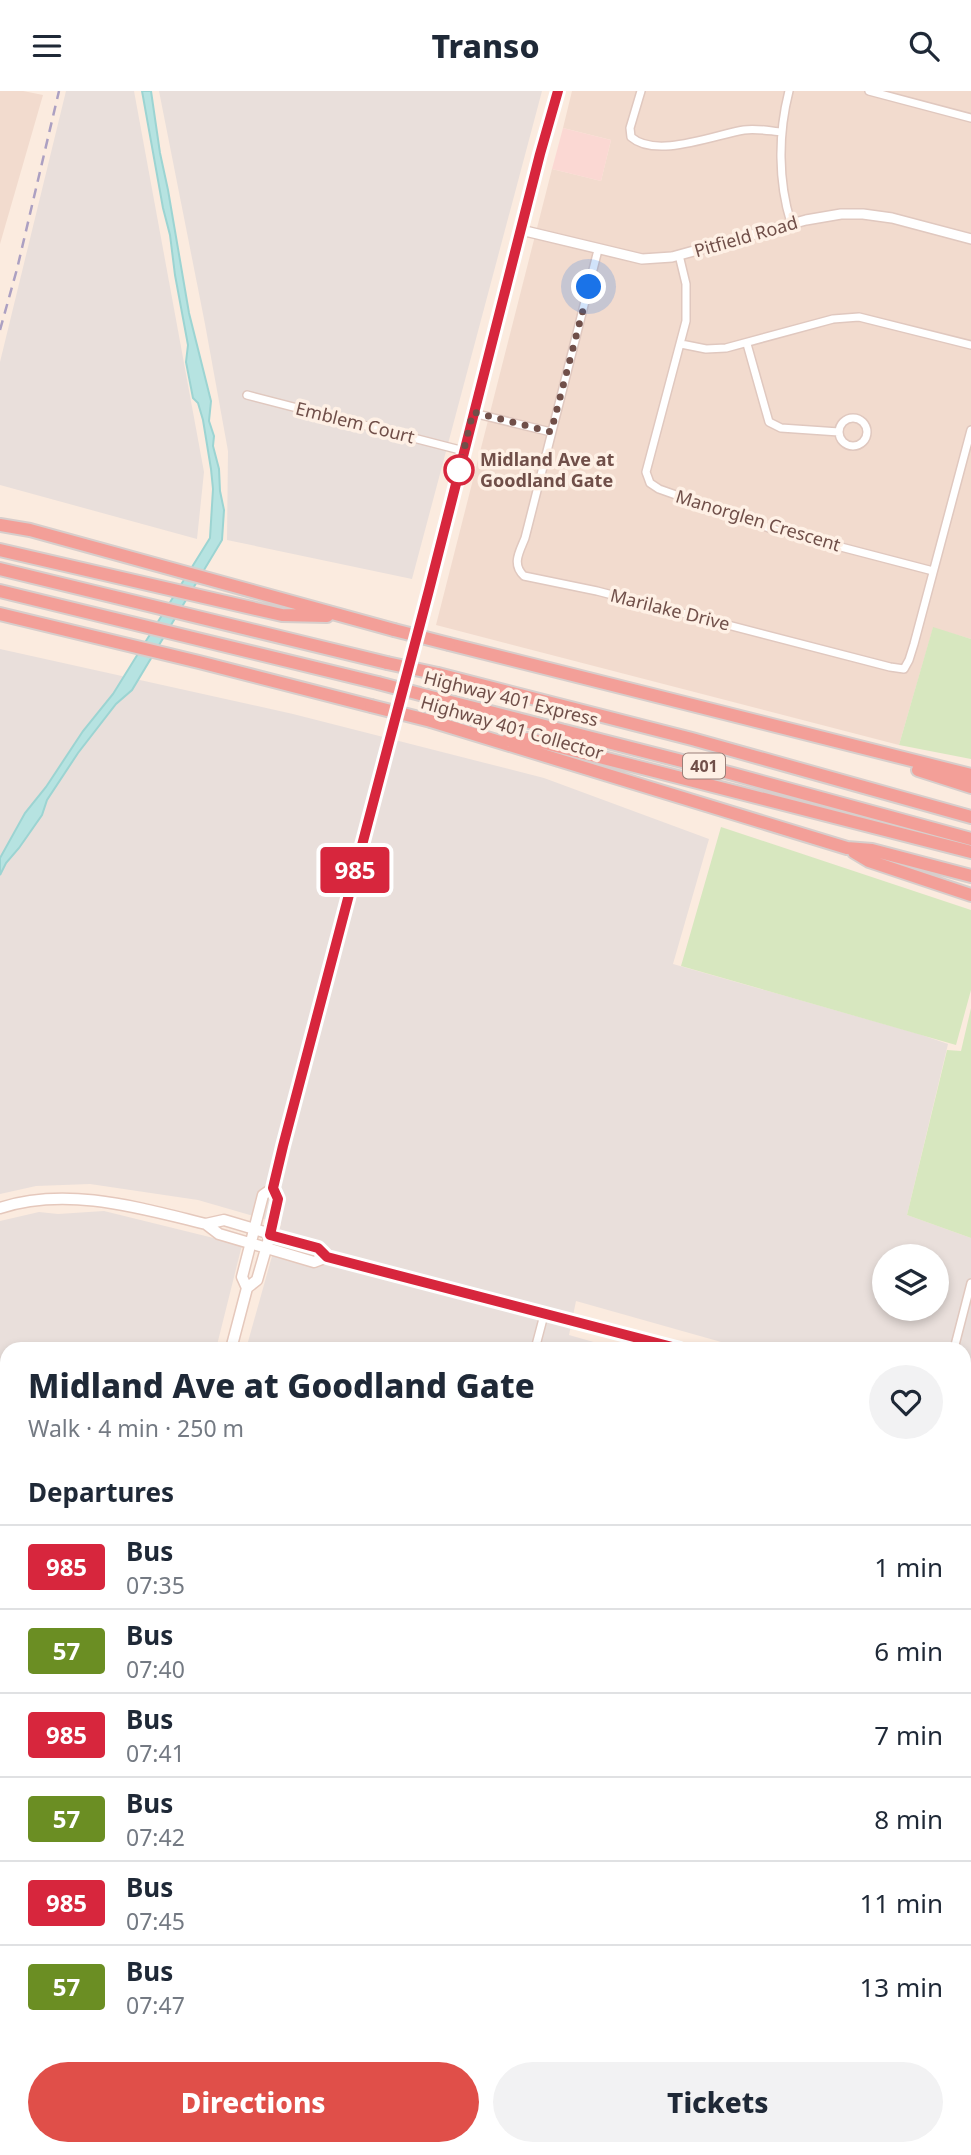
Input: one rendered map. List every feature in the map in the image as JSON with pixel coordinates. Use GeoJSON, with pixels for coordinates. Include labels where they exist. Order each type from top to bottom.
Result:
{"type":"FeatureCollection","features":[{"type":"Feature","properties":{"kind":"highway"},"geometry":{"type":"LineString","coordinates":[[0,523],[394,630],[971,775]]}},
{"type":"Feature","properties":{"kind":"highway"},"geometry":{"type":"LineString","coordinates":[[0,550],[282,615],[349,617]]}},
{"type":"Feature","properties":{"kind":"highway","name":"Highway 401 Express"},"geometry":{"type":"LineString","coordinates":[[0,569],[438,674],[692,739],[971,817]]}},
{"type":"Feature","properties":{"kind":"highway","name":"Highway 401 Express"},"geometry":{"type":"LineString","coordinates":[[0,591],[378,683],[733,774],[971,839]]}},
{"type":"Feature","properties":{"kind":"highway","name":"Highway 401 Collector"},"geometry":{"type":"LineString","coordinates":[[2,616],[199,662],[431,721],[847,848],[872,850],[971,876]]}},
{"type":"Feature","properties":{"kind":"highway"},"geometry":{"type":"LineString","coordinates":[[750,719],[971,787]]}},
{"type":"Feature","properties":{"kind":"highway"},"geometry":{"type":"LineString","coordinates":[[498,741],[529,739],[971,852]]}},
{"type":"Feature","properties":{"kind":"highway"},"geometry":{"type":"LineString","coordinates":[[847,848],[869,861],[971,895]]}},
{"type":"Feature","properties":{"kind":"main road"},"geometry":{"type":"LineString","coordinates":[[233,1342],[247,1287],[257,1280],[270,1235],[278,1199],[273,1188],[558,91]]}},
{"type":"Feature","properties":{"kind":"main road"},"geometry":{"type":"LineString","coordinates":[[247,1287],[242,1277],[263,1195],[273,1188]]}},
{"type":"Feature","properties":{"kind":"main road"},"geometry":{"type":"LineString","coordinates":[[0,1208],[20,1201],[97,1200],[206,1224],[224,1220],[318,1248],[327,1257],[652,1342]]}},
{"type":"Feature","properties":{"kind":"main road"},"geometry":{"type":"LineString","coordinates":[[206,1224],[219,1234],[314,1262],[327,1257]]}},
{"type":"Feature","properties":{"kind":"street"},"geometry":{"type":"LineString","coordinates":[[641,91],[630,128],[631,137],[641,143],[669,146],[746,129],[782,132]]}},
{"type":"Feature","properties":{"kind":"street"},"geometry":{"type":"LineString","coordinates":[[789,91],[782,132],[783,191],[791,223]]}},
{"type":"Feature","properties":{"kind":"street"},"geometry":{"type":"LineString","coordinates":[[869,91],[971,118]]}},
{"type":"Feature","properties":{"kind":"street","name":"Pitfield Road"},"geometry":{"type":"LineString","coordinates":[[521,230],[642,259],[678,255],[828,215],[863,214],[892,218],[971,239]]}},
{"type":"Feature","properties":{"kind":"street","name":"Marilake Drive"},"geometry":{"type":"LineString","coordinates":[[598,250],[525,538],[516,563],[519,572],[529,578],[584,588],[900,669],[906,666],[909,660],[971,430]]}},
{"type":"Feature","properties":{"kind":"street","name":"Manorglen Crescent"},"geometry":{"type":"LineString","coordinates":[[678,255],[685,277],[686,321],[646,472],[654,486],[772,529],[933,571]]}},
{"type":"Feature","properties":{"kind":"street"},"geometry":{"type":"LineString","coordinates":[[681,344],[706,349],[726,348],[833,319],[859,317],[971,345]]}},
{"type":"Feature","properties":{"kind":"street"},"geometry":{"type":"LineString","coordinates":[[747,344],[769,422],[781,428],[839,432]]}},
{"type":"Feature","properties":{"kind":"street","name":"Emblem Court"},"geometry":{"type":"LineString","coordinates":[[247,395],[464,451]]}},
{"type":"Feature","properties":{"kind":"street"},"geometry":{"type":"LineString","coordinates":[[473,412],[551,432]]}},
{"type":"Feature","properties":{"kind":"street"},"geometry":{"type":"LineString","coordinates":[[853,418],[862,421],[867,433],[863,441],[850,446],[842,441],[839,432],[844,420],[853,418]]}},
{"type":"Feature","properties":{"kind":"street"},"geometry":{"type":"LineString","coordinates":[[956,1342],[971,1283]]}},
{"type":"Feature","properties":{"kind":"street"},"geometry":{"type":"LineString","coordinates":[[537,1342],[544,1315]]}},
{"type":"Feature","properties":{"kind":"shaded area"},"geometry":{"type":"Polygon","coordinates":[[[0,91],[23,91],[43,95],[0,244],[0,91]]]}},
{"type":"Feature","properties":{"kind":"shaded area"},"geometry":{"type":"Polygon","coordinates":[[[66,91],[134,91],[204,472],[197,539],[0,485],[0,362],[66,91]]]}},
{"type":"Feature","properties":{"kind":"shaded area"},"geometry":{"type":"Polygon","coordinates":[[[159,91],[542,91],[412,579],[227,540],[228,451],[159,91]]]}},
{"type":"Feature","properties":{"kind":"shaded area"},"geometry":{"type":"Polygon","coordinates":[[[572,91],[971,91],[971,639],[933,628],[899,745],[436,625],[552,169],[601,181],[611,140],[563,128],[572,91]]]}},
{"type":"Feature","properties":{"kind":"shaded area"},"geometry":{"type":"Polygon","coordinates":[[[563,128],[611,140],[601,181],[552,169],[563,128]]]}},
{"type":"Feature","properties":{"kind":"shaded area"},"geometry":{"type":"Polygon","coordinates":[[[0,649],[293,714],[544,778],[709,839],[673,964],[948,1044],[907,1215],[971,1238],[971,1342],[721,1342],[576,1301],[569,1335],[594,1342],[248,1342],[281,1224],[198,1200],[90,1184],[36,1186],[0,1194],[0,649]]]}},
{"type":"Feature","properties":{"kind":"shaded area"},"geometry":{"type":"Polygon","coordinates":[[[104,1211],[242,1245],[218,1342],[0,1342],[0,1221],[39,1212],[58,1214],[104,1211]]]}},
{"type":"Feature","properties":{"kind":"green space"},"geometry":{"type":"Polygon","coordinates":[[[933,627],[971,639],[971,759],[899,745],[933,627]]]}},
{"type":"Feature","properties":{"kind":"green space"},"geometry":{"type":"Polygon","coordinates":[[[721,827],[971,910],[971,990],[956,1045],[681,966],[721,827]]]}},
{"type":"Feature","properties":{"kind":"green space"},"geometry":{"type":"Polygon","coordinates":[[[971,1008],[971,1238],[907,1215],[947,1050],[961,1051],[971,1008]]]}},
{"type":"Feature","properties":{"kind":"water"},"geometry":{"type":"Polygon","coordinates":[[[142,91],[151,91],[189,313],[211,401],[209,421],[214,436],[213,446],[224,510],[222,540],[132,690],[116,704],[78,753],[47,800],[42,815],[0,875],[0,858],[25,813],[46,787],[83,731],[113,694],[210,538],[213,489],[211,469],[203,420],[198,403],[193,398],[186,362],[188,345],[142,91]]]}},
{"type":"Feature","properties":{"kind":"railway"},"geometry":{"type":"LineString","coordinates":[[0,330],[59,91]]}},
{"type":"Feature","properties":{"kind":"bus line","name":"985"},"geometry":{"type":"LineString","coordinates":[[558,91],[283,1146],[273,1188],[278,1199],[270,1235],[318,1248],[327,1257],[652,1342]]}},
{"type":"Feature","properties":{"kind":"place","name":"Midland Ave at Goodland Gate"},"geometry":{"type":"Point","coordinates":[459,470]}},
{"type":"Feature","properties":{"kind":"route"},"geometry":{"type":"LineString","coordinates":[[459,470],[473,412],[551,432],[589,287]]}}]}
